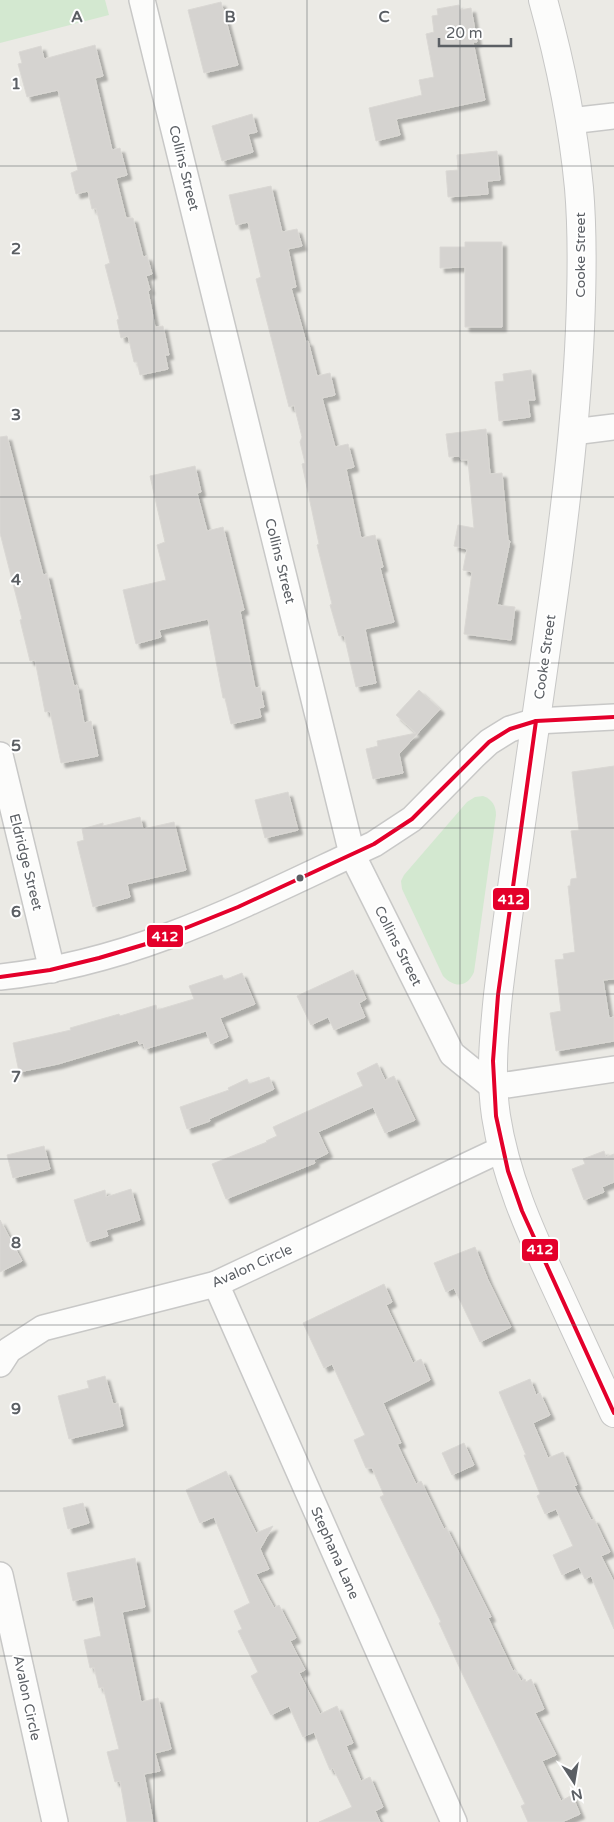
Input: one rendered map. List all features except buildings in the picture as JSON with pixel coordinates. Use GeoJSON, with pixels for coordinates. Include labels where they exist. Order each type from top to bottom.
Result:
{"type":"FeatureCollection","features":[{"type":"Feature","properties":{"kind":"main road","name":"Cooke Street"},"geometry":{"type":"LineString","coordinates":[[543,0],[570,121],[579,190],[582,240],[580,322],[573,432],[559,555],[498,995],[493,1087],[502,1149],[514,1190],[614,1413]]}},
{"type":"Feature","properties":{"kind":"street","name":"Collins Street"},"geometry":{"type":"LineString","coordinates":[[142,0],[352,854],[452,1054],[493,1087]]}},
{"type":"Feature","properties":{"kind":"street"},"geometry":{"type":"LineString","coordinates":[[570,121],[614,116]]}},
{"type":"Feature","properties":{"kind":"street"},"geometry":{"type":"LineString","coordinates":[[573,432],[614,427]]}},
{"type":"Feature","properties":{"kind":"street"},"geometry":{"type":"LineString","coordinates":[[0,978],[79,965],[185,931],[352,854],[387,836],[412,820],[476,755],[500,735],[520,725],[536,722],[614,717]]}},
{"type":"Feature","properties":{"kind":"street","name":"Eldridge Street"},"geometry":{"type":"LineString","coordinates":[[0,755],[52,970]]}},
{"type":"Feature","properties":{"kind":"street"},"geometry":{"type":"LineString","coordinates":[[493,1087],[614,1068]]}},
{"type":"Feature","properties":{"kind":"street","name":"Avalon Circle"},"geometry":{"type":"LineString","coordinates":[[0,1364],[8,1350],[43,1328],[216,1284],[502,1149]]}},
{"type":"Feature","properties":{"kind":"street","name":"Stephana Lane"},"geometry":{"type":"LineString","coordinates":[[216,1284],[454,1822]]}},
{"type":"Feature","properties":{"kind":"street","name":"Avalon Circle"},"geometry":{"type":"LineString","coordinates":[[0,1575],[54,1822]]}},
{"type":"Feature","properties":{"kind":"green space"},"geometry":{"type":"Polygon","coordinates":[[[0,0],[105,0],[109,15],[0,43],[0,0]]]}},
{"type":"Feature","properties":{"kind":"green space"},"geometry":{"type":"Polygon","coordinates":[[[483,796],[493,803],[496,815],[474,972],[468,981],[456,984],[443,976],[402,889],[401,881],[404,875],[467,802],[475,797],[483,796]]]}},
{"type":"Feature","properties":{"kind":"transit line","name":"412"},"geometry":{"type":"LineString","coordinates":[[0,977],[50,970],[146,944],[238,907],[374,844],[412,819],[489,742],[510,729],[536,721],[614,717]]}},
{"type":"Feature","properties":{"kind":"transit line","name":"412"},"geometry":{"type":"LineString","coordinates":[[536,721],[498,995],[493,1061],[496,1116],[508,1171],[522,1211],[614,1413]]}}]}
